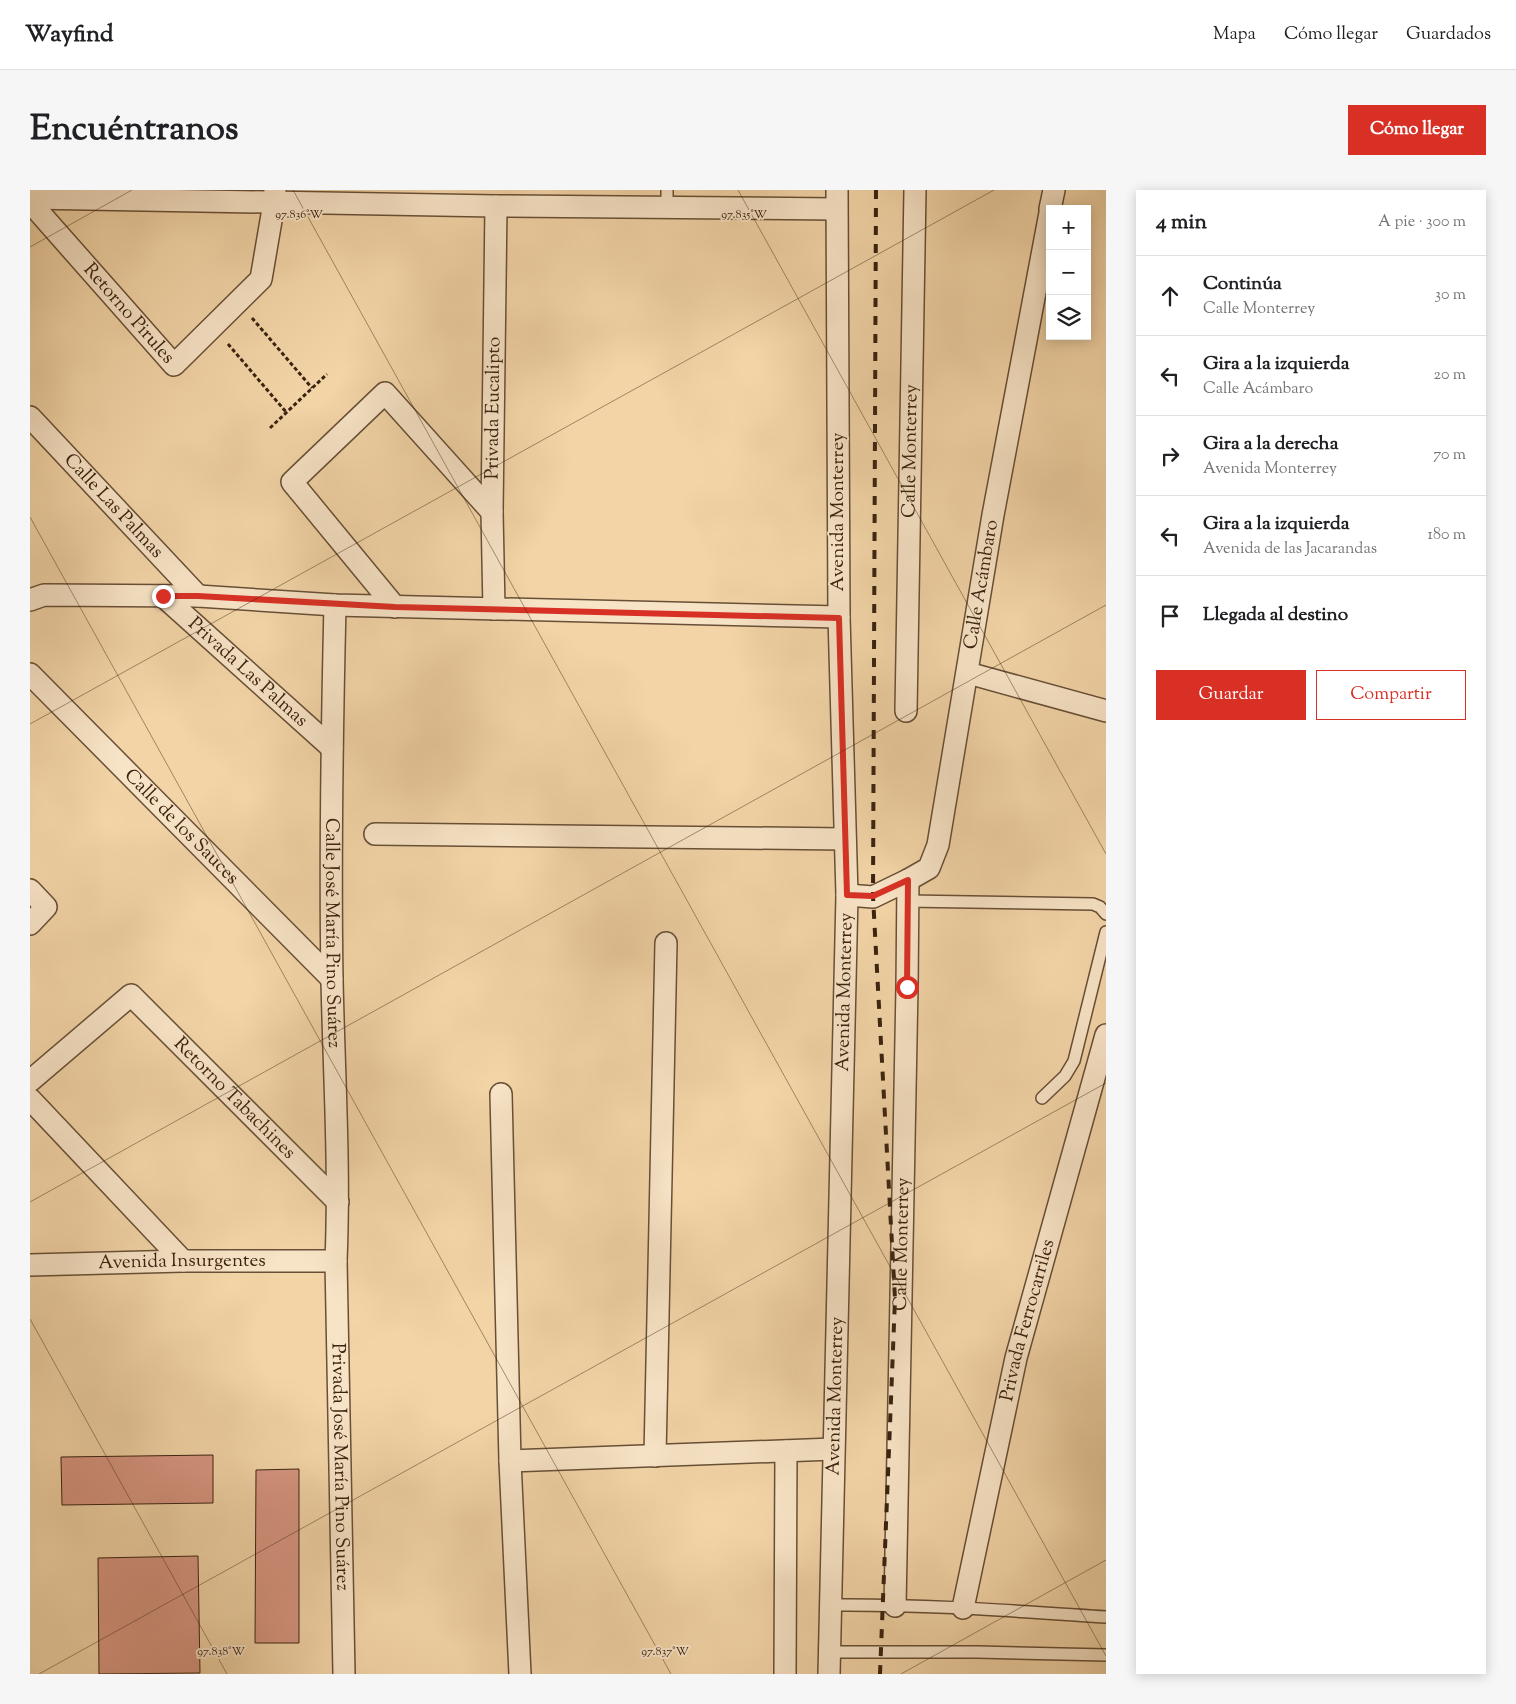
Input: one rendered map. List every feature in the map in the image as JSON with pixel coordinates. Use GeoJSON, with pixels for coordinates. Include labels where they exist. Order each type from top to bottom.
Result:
{"type":"FeatureCollection","features":[{"type":"Feature","properties":{"kind":"street","name":"Calle Monterrey"},"geometry":{"type":"LineString","coordinates":[[906,711],[915,190]]}},
{"type":"Feature","properties":{"kind":"street"},"geometry":{"type":"LineString","coordinates":[[1051,205],[1054,190]]}},
{"type":"Feature","properties":{"kind":"street"},"geometry":{"type":"LineString","coordinates":[[30,198],[275,196],[496,206],[667,199],[837,199]]}},
{"type":"Feature","properties":{"kind":"street","name":"Retorno Pirules"},"geometry":{"type":"LineString","coordinates":[[30,202],[174,365],[262,279],[275,196]]}},
{"type":"Feature","properties":{"kind":"street","name":"Avenida Monterrey"},"geometry":{"type":"LineString","coordinates":[[829,1674],[847,895],[839,618],[837,199]]}},
{"type":"Feature","properties":{"kind":"street","name":"Privada Eucalipto"},"geometry":{"type":"LineString","coordinates":[[494,609],[492,512],[496,206]]}},
{"type":"Feature","properties":{"kind":"street","name":"Calle Acámbaro"},"geometry":{"type":"LineString","coordinates":[[847,895],[873,896],[908,891],[929,868],[938,845],[994,515],[1046,235]]}},
{"type":"Feature","properties":{"kind":"street"},"geometry":{"type":"LineString","coordinates":[[395,607],[292,482],[386,393],[492,512]]}},
{"type":"Feature","properties":{"kind":"street","name":"Calle Las Palmas"},"geometry":{"type":"LineString","coordinates":[[30,417],[198,596]]}},
{"type":"Feature","properties":{"kind":"street"},"geometry":{"type":"LineString","coordinates":[[30,600],[44,596],[198,596],[335,605],[839,618]]}},
{"type":"Feature","properties":{"kind":"street","name":"Privada Las Palmas"},"geometry":{"type":"LineString","coordinates":[[163,596],[332,748]]}},
{"type":"Feature","properties":{"kind":"street","name":"Calle José María Pino Suárez"},"geometry":{"type":"LineString","coordinates":[[335,605],[332,748],[332,979],[338,1202],[336,1261]]}},
{"type":"Feature","properties":{"kind":"street"},"geometry":{"type":"LineString","coordinates":[[968,673],[1106,711]]}},
{"type":"Feature","properties":{"kind":"street","name":"Calle de los Sauces"},"geometry":{"type":"LineString","coordinates":[[30,674],[332,979]]}},
{"type":"Feature","properties":{"kind":"street"},"geometry":{"type":"LineString","coordinates":[[375,834],[845,839]]}},
{"type":"Feature","properties":{"kind":"street"},"geometry":{"type":"LineString","coordinates":[[30,890],[46,907],[30,924]]}},
{"type":"Feature","properties":{"kind":"street","name":"Calle Monterrey"},"geometry":{"type":"LineString","coordinates":[[895,1606],[908,891]]}},
{"type":"Feature","properties":{"kind":"street"},"geometry":{"type":"LineString","coordinates":[[655,1456],[666,944]]}},
{"type":"Feature","properties":{"kind":"street","name":"Retorno Tabachines"},"geometry":{"type":"LineString","coordinates":[[30,1081],[130,994],[338,1202]]}},
{"type":"Feature","properties":{"kind":"street","name":"Privada Ferrocarriles"},"geometry":{"type":"LineString","coordinates":[[963,1608],[1016,1358],[1106,1035]]}},
{"type":"Feature","properties":{"kind":"street"},"geometry":{"type":"LineString","coordinates":[[501,1094],[510,1461],[520,1674]]}},
{"type":"Feature","properties":{"kind":"street"},"geometry":{"type":"LineString","coordinates":[[30,1099],[183,1261]]}},
{"type":"Feature","properties":{"kind":"street","name":"Avenida Insurgentes"},"geometry":{"type":"LineString","coordinates":[[30,1265],[183,1261],[336,1261]]}},
{"type":"Feature","properties":{"kind":"street","name":"Privada José María Pino Suárez"},"geometry":{"type":"LineString","coordinates":[[336,1261],[344,1674]]}},
{"type":"Feature","properties":{"kind":"street"},"geometry":{"type":"LineString","coordinates":[[510,1461],[833,1449]]}},
{"type":"Feature","properties":{"kind":"street"},"geometry":{"type":"LineString","coordinates":[[785,1674],[786,1451]]}},
{"type":"Feature","properties":{"kind":"lane"},"geometry":{"type":"LineString","coordinates":[[908,891],[1092,904],[1100,907],[1106,914]]}},
{"type":"Feature","properties":{"kind":"lane"},"geometry":{"type":"LineString","coordinates":[[1042,1098],[1065,1076],[1074,1061],[1106,932]]}},
{"type":"Feature","properties":{"kind":"lane"},"geometry":{"type":"LineString","coordinates":[[830,1605],[963,1608],[1106,1617]]}},
{"type":"Feature","properties":{"kind":"lane"},"geometry":{"type":"LineString","coordinates":[[829,1652],[978,1652],[1106,1655]]}},
{"type":"Feature","properties":{"kind":"path"},"geometry":{"type":"LineString","coordinates":[[238,302],[312,388]]}},
{"type":"Feature","properties":{"kind":"path"},"geometry":{"type":"LineString","coordinates":[[213,326],[286,412]]}},
{"type":"Feature","properties":{"kind":"path"},"geometry":{"type":"LineString","coordinates":[[270,428],[326,374]]}},
{"type":"Feature","properties":{"kind":"building"},"geometry":{"type":"Polygon","coordinates":[[[213,1455],[213,1503],[62,1505],[61,1457],[213,1455]]]}},
{"type":"Feature","properties":{"kind":"building"},"geometry":{"type":"Polygon","coordinates":[[[299,1469],[299,1643],[255,1643],[256,1470],[299,1469]]]}},
{"type":"Feature","properties":{"kind":"building"},"geometry":{"type":"Polygon","coordinates":[[[198,1556],[200,1673],[99,1674],[98,1558],[198,1556]]]}},
{"type":"Feature","properties":{"kind":"railway"},"geometry":{"type":"LineString","coordinates":[[876,190],[873,897],[895,1299],[880,1674]]}},
{"type":"Feature","properties":{"kind":"route"},"geometry":{"type":"LineString","coordinates":[[163,596],[198,596],[395,607],[839,618],[847,895],[873,896],[908,880],[907,987]]}}]}
